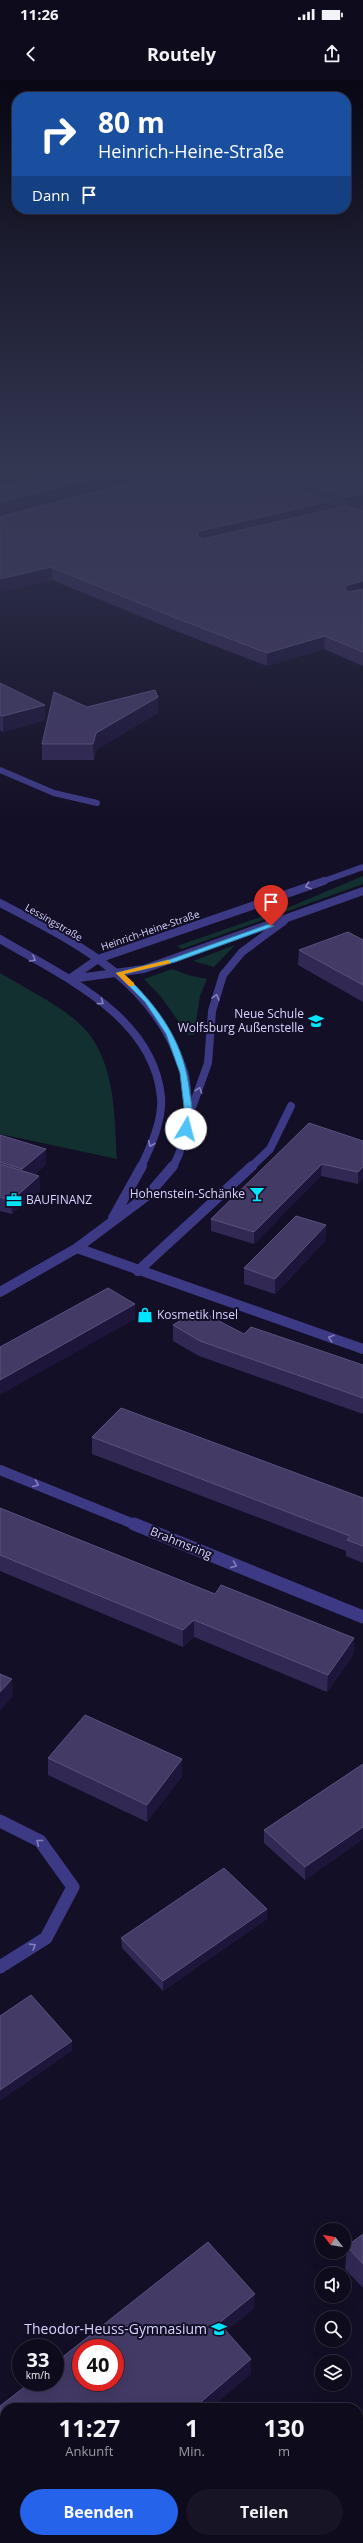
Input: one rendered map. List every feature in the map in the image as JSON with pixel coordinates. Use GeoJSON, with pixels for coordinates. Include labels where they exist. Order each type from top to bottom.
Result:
{"type":"FeatureCollection","features":[{"type":"Feature","properties":{"kind":"street"},"geometry":{"type":"LineString","coordinates":[[0,770],[54,793],[97,803]]}},
{"type":"Feature","properties":{"kind":"street","name":"Heinrich-Heine-Straße"},"geometry":{"type":"LineString","coordinates":[[69,979],[98,959],[363,867]]}},
{"type":"Feature","properties":{"kind":"street"},"geometry":{"type":"LineString","coordinates":[[69,979],[119,973],[173,960],[284,921],[363,891]]}},
{"type":"Feature","properties":{"kind":"street","name":"Lessingstraße"},"geometry":{"type":"LineString","coordinates":[[0,903],[98,959],[119,973],[148,1001],[170,1034],[184,1073],[189,1116]]}},
{"type":"Feature","properties":{"kind":"street"},"geometry":{"type":"LineString","coordinates":[[0,1292],[77,1248],[148,1195],[170,1172],[179,1154],[189,1116],[208,1063],[212,1011],[223,975],[242,952],[284,921]]}},
{"type":"Feature","properties":{"kind":"street"},"geometry":{"type":"LineString","coordinates":[[0,939],[69,979],[111,1009],[132,1029],[150,1055],[159,1084],[159,1106],[155,1133],[140,1169],[111,1222]]}},
{"type":"Feature","properties":{"kind":"street"},"geometry":{"type":"LineString","coordinates":[[138,1271],[270,1149],[291,1106]]}},
{"type":"Feature","properties":{"kind":"street"},"geometry":{"type":"LineString","coordinates":[[77,1248],[138,1271],[363,1349]]}},
{"type":"Feature","properties":{"kind":"street","name":"Brahmsring"},"geometry":{"type":"LineString","coordinates":[[0,1470],[363,1617]]}},
{"type":"Feature","properties":{"kind":"street"},"geometry":{"type":"LineString","coordinates":[[0,1821],[40,1841],[73,1887],[46,1938],[0,1967]]}},
{"type":"Feature","properties":{"kind":"green space"},"geometry":{"type":"Polygon","coordinates":[[[363,876],[363,884],[182,949],[177,946],[292,906],[363,876]]]}},
{"type":"Feature","properties":{"kind":"green space"},"geometry":{"type":"Polygon","coordinates":[[[235,945],[214,967],[193,961],[198,959],[235,945]]]}},
{"type":"Feature","properties":{"kind":"green space"},"geometry":{"type":"Polygon","coordinates":[[[172,969],[188,975],[207,979],[200,996],[194,1035],[188,1035],[162,998],[144,979],[172,969]]]}},
{"type":"Feature","properties":{"kind":"green space"},"geometry":{"type":"Polygon","coordinates":[[[0,973],[47,1000],[73,1018],[87,1032],[98,1047],[110,1082],[115,1121],[117,1159],[0,1134],[0,973]]]}},
{"type":"Feature","properties":{"kind":"building"},"geometry":{"type":"Polygon","coordinates":[[[105,589],[345,589],[349,592],[363,589],[363,652],[325,636],[267,653],[105,589]]]}},
{"type":"Feature","properties":{"kind":"building"},"geometry":{"type":"Polygon","coordinates":[[[0,683],[45,705],[3,716],[0,715],[0,683]]]}},
{"type":"Feature","properties":{"kind":"building"},"geometry":{"type":"Polygon","coordinates":[[[155,690],[158,697],[96,733],[93,744],[42,744],[54,692],[87,707],[155,690]]]}},
{"type":"Feature","properties":{"kind":"building"},"geometry":{"type":"Polygon","coordinates":[[[348,932],[363,940],[363,985],[299,950],[348,932]]]}},
{"type":"Feature","properties":{"kind":"building"},"geometry":{"type":"Polygon","coordinates":[[[309,1123],[363,1141],[363,1167],[358,1172],[322,1164],[254,1232],[211,1219],[309,1123]]]}},
{"type":"Feature","properties":{"kind":"building"},"geometry":{"type":"Polygon","coordinates":[[[0,1135],[46,1149],[22,1169],[0,1162],[0,1135]]]}},
{"type":"Feature","properties":{"kind":"building"},"geometry":{"type":"Polygon","coordinates":[[[0,1164],[39,1176],[11,1201],[0,1197],[0,1164]]]}},
{"type":"Feature","properties":{"kind":"building"},"geometry":{"type":"Polygon","coordinates":[[[296,1216],[326,1225],[275,1279],[244,1268],[296,1216]]]}},
{"type":"Feature","properties":{"kind":"building"},"geometry":{"type":"Polygon","coordinates":[[[108,1288],[135,1304],[0,1380],[0,1347],[108,1288]]]}},
{"type":"Feature","properties":{"kind":"building"},"geometry":{"type":"Polygon","coordinates":[[[198,1310],[244,1334],[251,1327],[363,1365],[363,1398],[200,1341],[173,1325],[198,1310]]]}},
{"type":"Feature","properties":{"kind":"building"},"geometry":{"type":"Polygon","coordinates":[[[121,1408],[363,1498],[363,1546],[347,1540],[350,1536],[92,1437],[121,1408]]]}},
{"type":"Feature","properties":{"kind":"building"},"geometry":{"type":"Polygon","coordinates":[[[0,1508],[215,1594],[221,1585],[354,1638],[328,1675],[194,1620],[183,1630],[0,1555],[0,1508]]]}},
{"type":"Feature","properties":{"kind":"building"},"geometry":{"type":"Polygon","coordinates":[[[0,1674],[12,1679],[0,1692],[0,1674]]]}},
{"type":"Feature","properties":{"kind":"building"},"geometry":{"type":"Polygon","coordinates":[[[85,1715],[182,1759],[147,1805],[48,1758],[85,1715]]]}},
{"type":"Feature","properties":{"kind":"building"},"geometry":{"type":"Polygon","coordinates":[[[363,1764],[363,1827],[305,1867],[264,1830],[363,1764]]]}},
{"type":"Feature","properties":{"kind":"building"},"geometry":{"type":"Polygon","coordinates":[[[224,1868],[267,1909],[163,1981],[121,1938],[224,1868]]]}},
{"type":"Feature","properties":{"kind":"building"},"geometry":{"type":"Polygon","coordinates":[[[31,1995],[72,2041],[0,2090],[0,2016],[31,1995]]]}},
{"type":"Feature","properties":{"kind":"building"},"geometry":{"type":"Polygon","coordinates":[[[363,2234],[363,2264],[351,2250],[351,2243],[363,2234]]]}},
{"type":"Feature","properties":{"kind":"building"},"geometry":{"type":"Polygon","coordinates":[[[208,2242],[255,2294],[219,2323],[251,2359],[200,2403],[4,2403],[19,2391],[64,2391],[64,2356],[72,2350],[72,2391],[124,2391],[124,2339],[85,2339],[208,2242]]]}},
{"type":"Feature","properties":{"kind":"slow traffic"},"geometry":{"type":"LineString","coordinates":[[132,984],[119,973],[144,969],[168,962]]}},
{"type":"Feature","properties":{"kind":"place","name":"Neue Schule Wolfsburg Außenstelle"},"geometry":{"type":"Point","coordinates":[316,1021]}},
{"type":"Feature","properties":{"kind":"place","name":"Hohenstein-Schänke"},"geometry":{"type":"Point","coordinates":[257,1194]}},
{"type":"Feature","properties":{"kind":"place","name":"BAUFINANZ"},"geometry":{"type":"Point","coordinates":[14,1200]}},
{"type":"Feature","properties":{"kind":"place","name":"Kosmetik Insel"},"geometry":{"type":"Point","coordinates":[145,1315]}},
{"type":"Feature","properties":{"kind":"place","name":"Theodor-Heuss-Gymnasium"},"geometry":{"type":"Point","coordinates":[219,2329]}},
{"type":"Feature","properties":{"kind":"route"},"geometry":{"type":"LineString","coordinates":[[186,1129],[189,1116],[184,1073],[170,1034],[148,1001],[119,973],[144,969],[271,926]]}}]}
